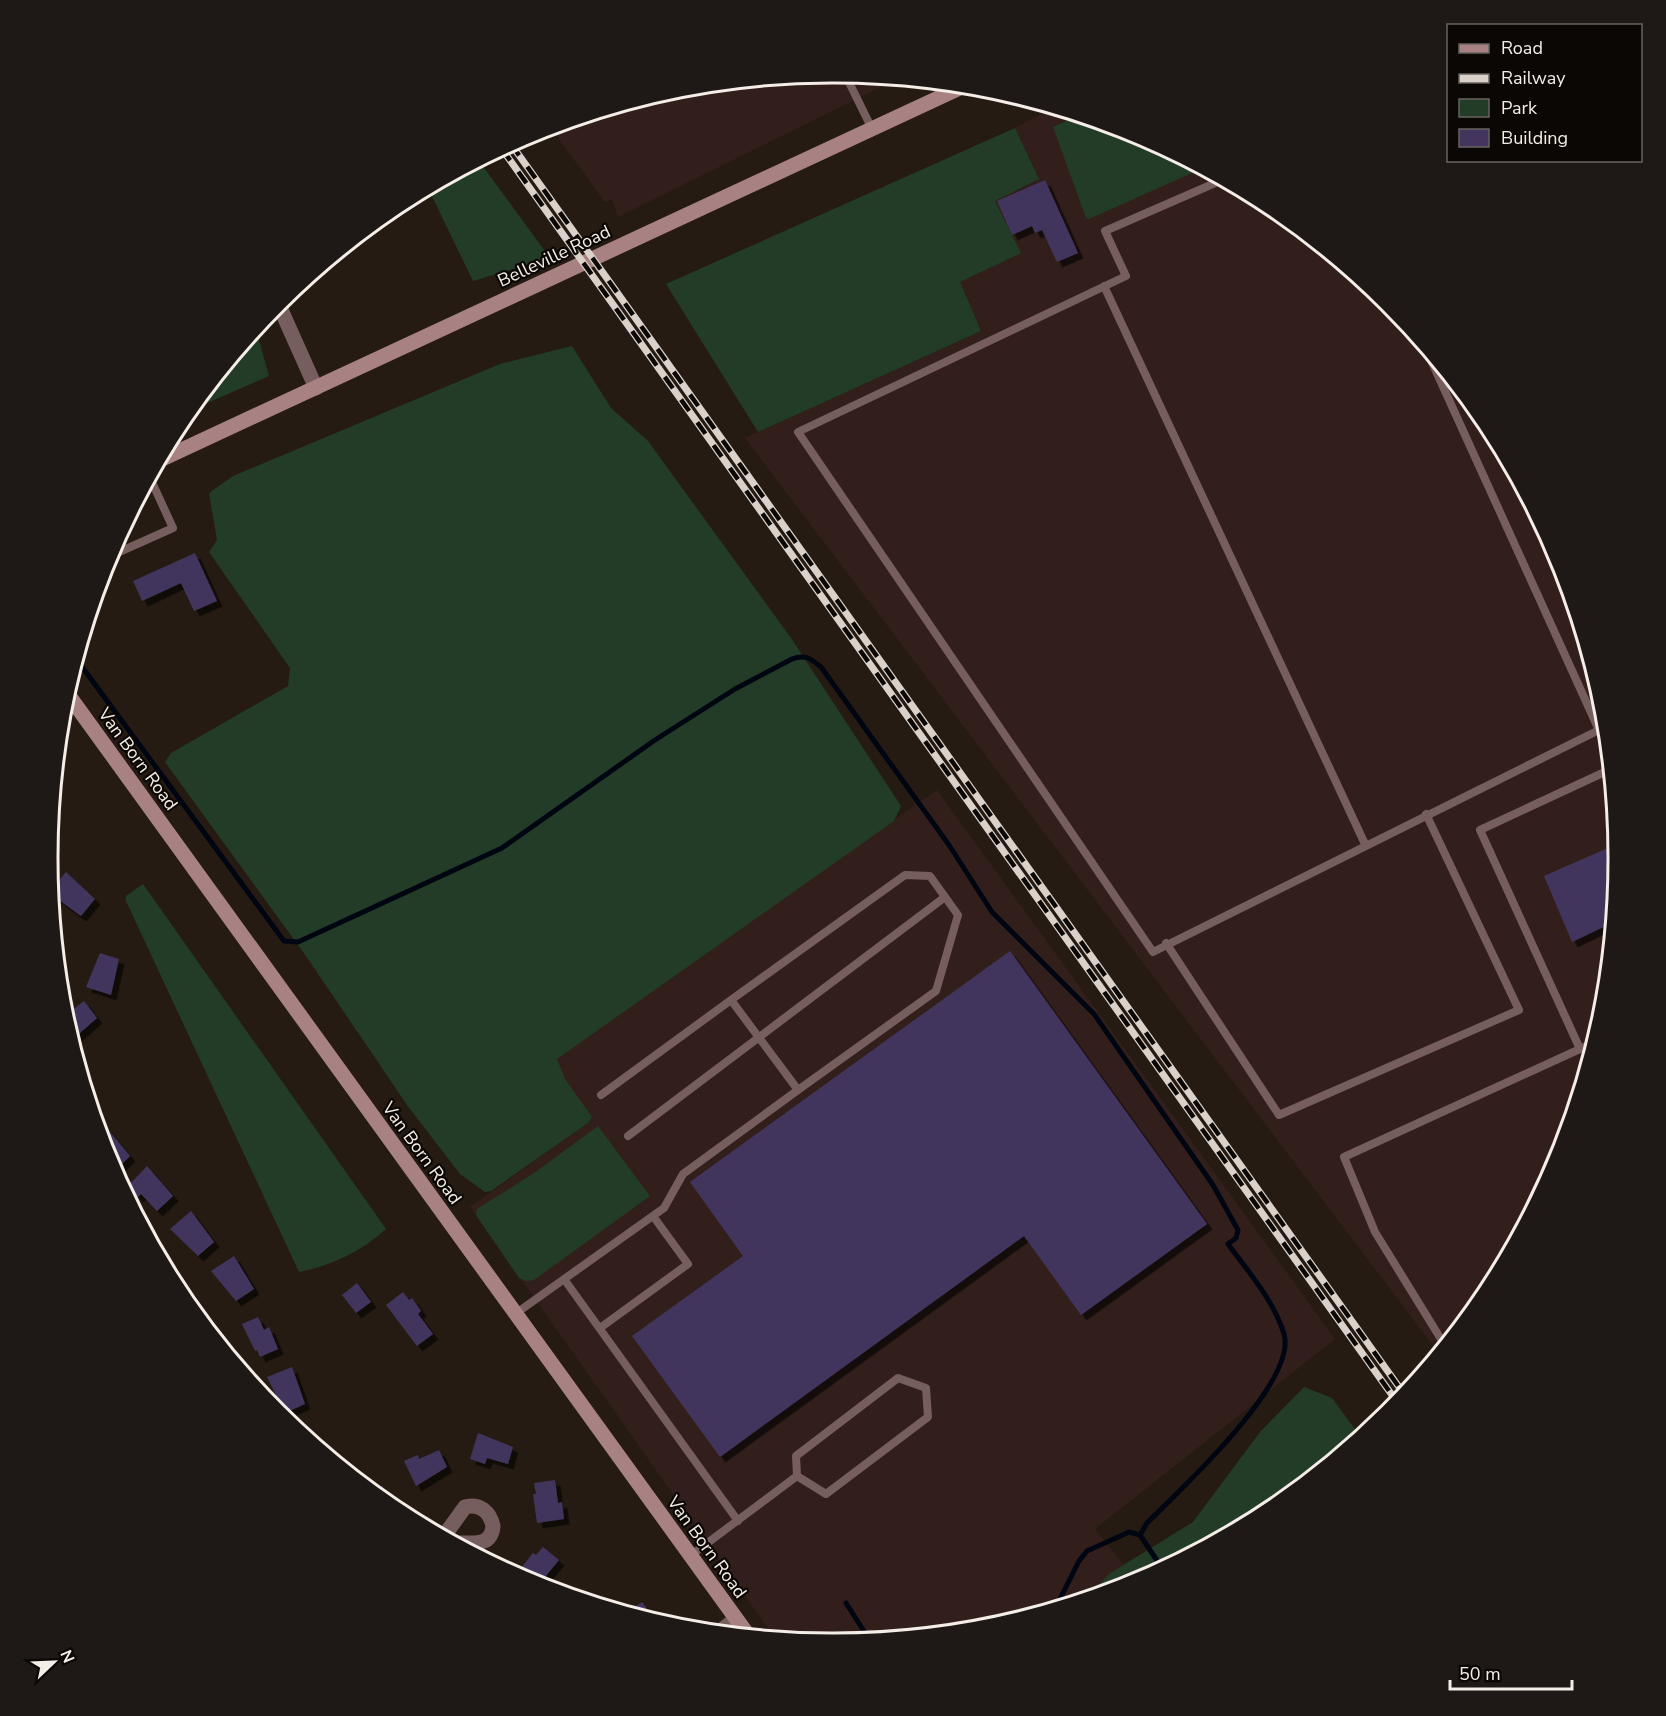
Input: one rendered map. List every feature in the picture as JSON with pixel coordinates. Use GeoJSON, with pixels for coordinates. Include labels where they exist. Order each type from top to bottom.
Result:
{"type":"FeatureCollection","features":[{"type":"Feature","properties":{"kind":"street","name":"Belleville Road"},"geometry":{"type":"LineString","coordinates":[[173,454],[950,93]]}},
{"type":"Feature","properties":{"kind":"street"},"geometry":{"type":"LineString","coordinates":[[282,313],[316,388]]}},
{"type":"Feature","properties":{"kind":"street","name":"Van Born Road"},"geometry":{"type":"LineString","coordinates":[[74,703],[514,1315],[742,1627]]}},
{"type":"Feature","properties":{"kind":"street"},"geometry":{"type":"LineString","coordinates":[[448,1530],[465,1507],[477,1506],[483,1509],[493,1526],[489,1538],[481,1543],[472,1543]]}},
{"type":"Feature","properties":{"kind":"street"},"geometry":{"type":"LineString","coordinates":[[728,1625],[736,1619]]}},
{"type":"Feature","properties":{"kind":"lane"},"geometry":{"type":"LineString","coordinates":[[850,84],[872,129]]}},
{"type":"Feature","properties":{"kind":"lane"},"geometry":{"type":"LineString","coordinates":[[1214,184],[1106,231],[1126,276],[798,432],[1153,952],[1166,943],[1597,731]]}},
{"type":"Feature","properties":{"kind":"lane"},"geometry":{"type":"LineString","coordinates":[[1104,286],[1365,844]]}},
{"type":"Feature","properties":{"kind":"lane"},"geometry":{"type":"LineString","coordinates":[[1438,376],[1595,722]]}},
{"type":"Feature","properties":{"kind":"lane"},"geometry":{"type":"LineString","coordinates":[[122,551],[173,528],[154,486]]}},
{"type":"Feature","properties":{"kind":"lane"},"geometry":{"type":"LineString","coordinates":[[1580,1049],[1480,830],[1603,773]]}},
{"type":"Feature","properties":{"kind":"lane"},"geometry":{"type":"LineString","coordinates":[[1166,943],[1279,1115],[1519,1010],[1426,814]]}},
{"type":"Feature","properties":{"kind":"lane"},"geometry":{"type":"LineString","coordinates":[[514,1315],[664,1208],[683,1174],[936,992],[958,915],[930,876],[905,875],[601,1095]]}},
{"type":"Feature","properties":{"kind":"lane"},"geometry":{"type":"LineString","coordinates":[[628,1136],[945,897]]}},
{"type":"Feature","properties":{"kind":"lane"},"geometry":{"type":"LineString","coordinates":[[731,1000],[798,1090]]}},
{"type":"Feature","properties":{"kind":"lane"},"geometry":{"type":"LineString","coordinates":[[1440,1338],[1375,1232],[1344,1157],[1584,1047]]}},
{"type":"Feature","properties":{"kind":"lane"},"geometry":{"type":"LineString","coordinates":[[600,1328],[688,1264],[653,1216]]}},
{"type":"Feature","properties":{"kind":"lane"},"geometry":{"type":"LineString","coordinates":[[564,1279],[738,1521]]}},
{"type":"Feature","properties":{"kind":"lane"},"geometry":{"type":"LineString","coordinates":[[898,1378],[926,1388],[928,1417],[826,1494],[797,1476],[796,1456],[898,1378]]}},
{"type":"Feature","properties":{"kind":"lane"},"geometry":{"type":"LineString","coordinates":[[690,1556],[797,1476]]}},
{"type":"Feature","properties":{"kind":"shaded area"},"geometry":{"type":"Polygon","coordinates":[[[833,83],[885,85],[618,217],[612,199],[605,202],[556,135],[633,110],[682,98],[732,90],[833,83]]]}},
{"type":"Feature","properties":{"kind":"shaded area"},"geometry":{"type":"Polygon","coordinates":[[[1043,113],[1129,142],[1176,163],[1263,214],[1344,276],[1381,310],[1415,347],[1477,428],[1527,512],[1549,562],[1566,609],[1593,707],[1606,807],[1608,858],[1606,909],[1593,1009],[1566,1107],[1549,1154],[1528,1201],[1477,1288],[1433,1346],[745,438],[981,331],[959,282],[995,201],[1039,179],[1015,128],[1043,113]]]}},
{"type":"Feature","properties":{"kind":"shaded area"},"geometry":{"type":"Polygon","coordinates":[[[937,790],[1335,1339],[1095,1529],[1131,1573],[1033,1606],[984,1618],[934,1626],[833,1633],[769,1630],[470,1207],[588,1123],[544,1063],[937,790]]]}},
{"type":"Feature","properties":{"kind":"green space"},"geometry":{"type":"Polygon","coordinates":[[[1067,120],[1082,125],[1129,142],[1193,172],[1089,219],[1086,218],[1053,127],[1067,120]]]}},
{"type":"Feature","properties":{"kind":"green space"},"geometry":{"type":"Polygon","coordinates":[[[1015,128],[1039,179],[995,201],[1021,253],[960,282],[981,331],[758,432],[666,284],[1015,128]]]}},
{"type":"Feature","properties":{"kind":"green space"},"geometry":{"type":"Polygon","coordinates":[[[483,167],[550,258],[473,281],[432,196],[483,167]]]}},
{"type":"Feature","properties":{"kind":"green space"},"geometry":{"type":"Polygon","coordinates":[[[259,339],[269,376],[207,403],[259,339]]]}},
{"type":"Feature","properties":{"kind":"green space"},"geometry":{"type":"Polygon","coordinates":[[[572,346],[611,408],[648,441],[791,638],[901,806],[894,821],[557,1059],[565,1079],[592,1117],[588,1123],[491,1191],[485,1192],[460,1174],[407,1105],[306,956],[165,762],[171,753],[288,686],[290,668],[209,552],[217,540],[209,493],[233,476],[500,364],[572,346]]]}},
{"type":"Feature","properties":{"kind":"green space"},"geometry":{"type":"Polygon","coordinates":[[[143,884],[386,1229],[356,1251],[334,1262],[299,1272],[126,901],[126,896],[143,884]]]}},
{"type":"Feature","properties":{"kind":"green space"},"geometry":{"type":"Polygon","coordinates":[[[598,1126],[650,1196],[534,1280],[526,1281],[519,1278],[476,1215],[477,1209],[534,1173],[598,1126]]]}},
{"type":"Feature","properties":{"kind":"green space"},"geometry":{"type":"Polygon","coordinates":[[[1304,1387],[1332,1398],[1355,1430],[1304,1472],[1263,1502],[1220,1529],[1176,1553],[1098,1585],[1109,1574],[1193,1522],[1260,1432],[1304,1387]]]}},
{"type":"Feature","properties":{"kind":"building"},"geometry":{"type":"Polygon","coordinates":[[[1045,180],[1078,253],[1057,262],[1042,230],[1035,233],[1032,226],[1012,235],[997,201],[1045,180]]]}},
{"type":"Feature","properties":{"kind":"building"},"geometry":{"type":"Polygon","coordinates":[[[195,553],[217,601],[194,611],[181,583],[142,601],[133,581],[195,553]]]}},
{"type":"Feature","properties":{"kind":"building"},"geometry":{"type":"Polygon","coordinates":[[[1608,848],[1604,927],[1572,942],[1544,876],[1608,848]]]}},
{"type":"Feature","properties":{"kind":"building"},"geometry":{"type":"Polygon","coordinates":[[[66,872],[95,899],[81,916],[60,901],[59,881],[66,872]]]}},
{"type":"Feature","properties":{"kind":"building"},"geometry":{"type":"Polygon","coordinates":[[[1010,951],[1207,1224],[1081,1315],[1024,1236],[720,1457],[632,1336],[743,1256],[690,1182],[1010,951]]]}},
{"type":"Feature","properties":{"kind":"building"},"geometry":{"type":"Polygon","coordinates":[[[100,953],[119,959],[111,995],[86,987],[100,953]]]}},
{"type":"Feature","properties":{"kind":"building"},"geometry":{"type":"Polygon","coordinates":[[[84,1001],[97,1018],[79,1034],[73,1010],[84,1001]]]}},
{"type":"Feature","properties":{"kind":"building"},"geometry":{"type":"Polygon","coordinates":[[[108,1130],[130,1156],[122,1164],[108,1130]]]}},
{"type":"Feature","properties":{"kind":"building"},"geometry":{"type":"Polygon","coordinates":[[[147,1166],[173,1196],[157,1211],[141,1194],[138,1197],[130,1184],[147,1166]]]}},
{"type":"Feature","properties":{"kind":"building"},"geometry":{"type":"Polygon","coordinates":[[[191,1211],[214,1242],[198,1256],[170,1229],[191,1211]]]}},
{"type":"Feature","properties":{"kind":"building"},"geometry":{"type":"Polygon","coordinates":[[[234,1256],[254,1289],[236,1301],[211,1271],[234,1256]]]}},
{"type":"Feature","properties":{"kind":"building"},"geometry":{"type":"Polygon","coordinates":[[[357,1283],[371,1302],[356,1313],[342,1295],[357,1283]]]}},
{"type":"Feature","properties":{"kind":"building"},"geometry":{"type":"Polygon","coordinates":[[[403,1292],[409,1300],[412,1298],[421,1311],[418,1314],[433,1334],[417,1346],[386,1305],[403,1292]]]}},
{"type":"Feature","properties":{"kind":"building"},"geometry":{"type":"Polygon","coordinates":[[[258,1317],[264,1330],[269,1327],[278,1349],[260,1357],[242,1324],[258,1317]]]}},
{"type":"Feature","properties":{"kind":"building"},"geometry":{"type":"Polygon","coordinates":[[[292,1367],[305,1404],[290,1411],[277,1398],[267,1377],[292,1367]]]}},
{"type":"Feature","properties":{"kind":"building"},"geometry":{"type":"Polygon","coordinates":[[[478,1433],[513,1447],[508,1464],[487,1458],[485,1464],[470,1459],[478,1433]]]}},
{"type":"Feature","properties":{"kind":"building"},"geometry":{"type":"Polygon","coordinates":[[[439,1450],[447,1467],[416,1486],[404,1461],[418,1455],[419,1459],[439,1450]]]}},
{"type":"Feature","properties":{"kind":"building"},"geometry":{"type":"Polygon","coordinates":[[[555,1480],[558,1503],[562,1502],[564,1519],[537,1523],[533,1494],[536,1494],[534,1483],[555,1480]]]}},
{"type":"Feature","properties":{"kind":"building"},"geometry":{"type":"Polygon","coordinates":[[[543,1547],[559,1560],[545,1577],[522,1567],[533,1553],[536,1555],[543,1547]]]}},
{"type":"Feature","properties":{"kind":"building"},"geometry":{"type":"Polygon","coordinates":[[[642,1602],[647,1610],[636,1607],[642,1602]]]}},
{"type":"Feature","properties":{"kind":"waterway"},"geometry":{"type":"LineString","coordinates":[[83,668],[284,941],[298,942],[502,848],[655,740],[735,689],[792,659],[800,657],[814,661],[821,667],[949,845],[992,912],[1094,1014],[1213,1185],[1238,1230],[1236,1238],[1228,1244],[1260,1287],[1280,1322],[1284,1334],[1283,1355],[1273,1379],[1233,1434],[1147,1523],[1140,1535]]}},
{"type":"Feature","properties":{"kind":"waterway"},"geometry":{"type":"LineString","coordinates":[[1061,1598],[1079,1561],[1087,1551],[1129,1532],[1140,1535],[1158,1561]]}},
{"type":"Feature","properties":{"kind":"waterway"},"geometry":{"type":"LineString","coordinates":[[846,1603],[864,1632]]}},
{"type":"Feature","properties":{"kind":"railway"},"geometry":{"type":"LineString","coordinates":[[516,151],[1399,1387]]}},
{"type":"Feature","properties":{"kind":"railway"},"geometry":{"type":"LineString","coordinates":[[507,156],[1392,1394]]}}]}
